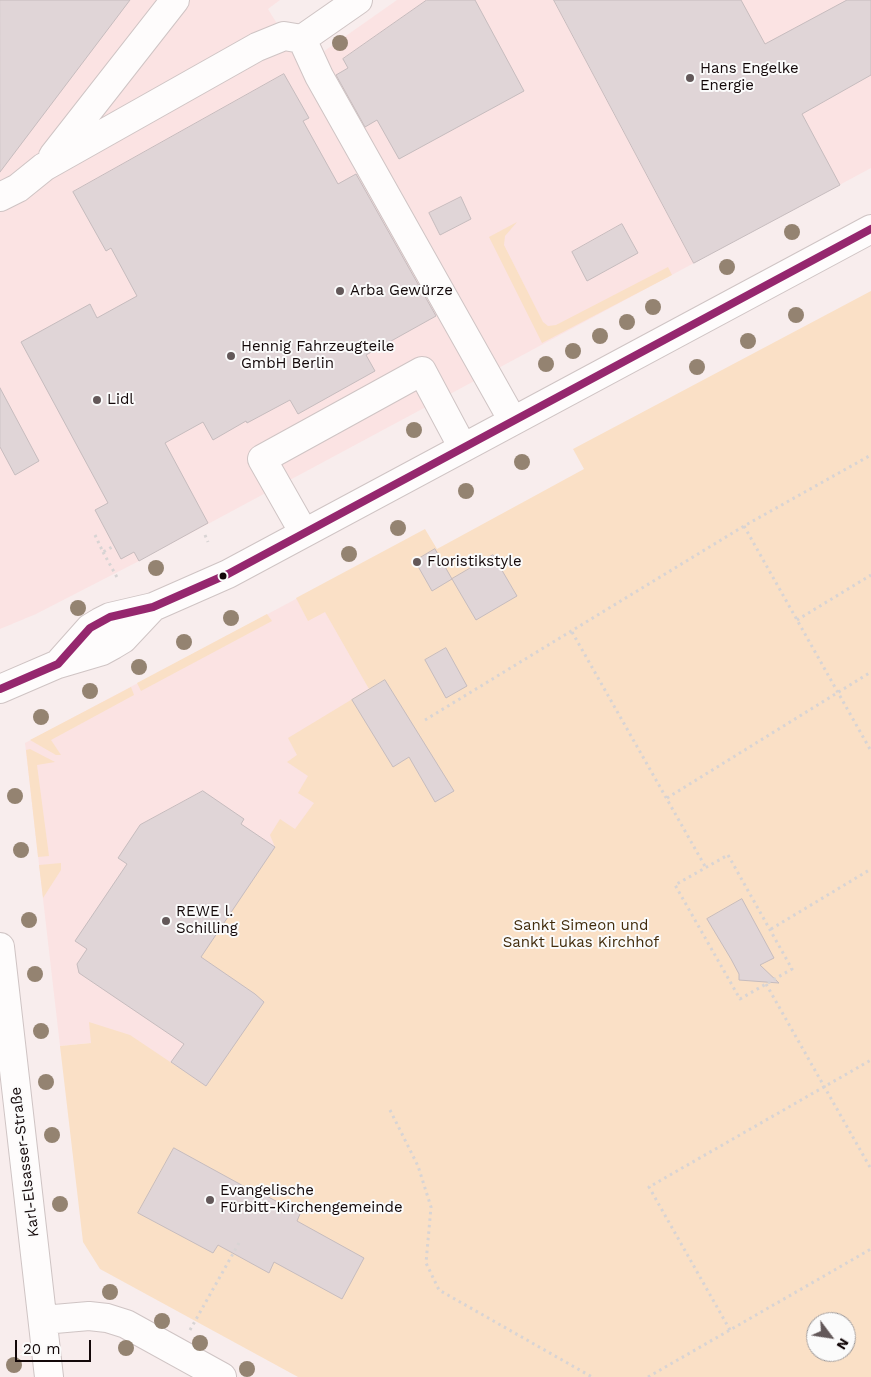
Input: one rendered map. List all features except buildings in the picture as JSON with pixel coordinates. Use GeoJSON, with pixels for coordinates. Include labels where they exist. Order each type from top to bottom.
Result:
{"type":"FeatureCollection","features":[{"type":"Feature","properties":{"kind":"street"},"geometry":{"type":"LineString","coordinates":[[44,167],[175,0]]}},
{"type":"Feature","properties":{"kind":"street"},"geometry":{"type":"LineString","coordinates":[[0,197],[18,188],[44,167],[257,47],[284,36],[302,39],[358,0]]}},
{"type":"Feature","properties":{"kind":"street"},"geometry":{"type":"LineString","coordinates":[[302,39],[319,76],[513,421]]}},
{"type":"Feature","properties":{"kind":"street"},"geometry":{"type":"LineString","coordinates":[[0,688],[58,664],[90,628],[100,622],[110,617],[153,606],[210,582],[871,229]]}},
{"type":"Feature","properties":{"kind":"street"},"geometry":{"type":"LineString","coordinates":[[304,533],[262,459],[422,371],[463,448]]}},
{"type":"Feature","properties":{"kind":"street","name":"Karl-Elsasser-Straße"},"geometry":{"type":"LineString","coordinates":[[0,947],[50,1377]]}},
{"type":"Feature","properties":{"kind":"street"},"geometry":{"type":"LineString","coordinates":[[43,1320],[89,1316],[107,1318],[126,1324],[222,1377]]}},
{"type":"Feature","properties":{"kind":"path"},"geometry":{"type":"LineString","coordinates":[[425,720],[744,526],[871,455]]}},
{"type":"Feature","properties":{"kind":"path"},"geometry":{"type":"LineString","coordinates":[[744,526],[871,751]]}},
{"type":"Feature","properties":{"kind":"path"},"geometry":{"type":"LineString","coordinates":[[95,535],[118,579]]}},
{"type":"Feature","properties":{"kind":"path"},"geometry":{"type":"LineString","coordinates":[[205,536],[208,542]]}},
{"type":"Feature","properties":{"kind":"path"},"geometry":{"type":"LineString","coordinates":[[103,552],[114,546]]}},
{"type":"Feature","properties":{"kind":"path"},"geometry":{"type":"LineString","coordinates":[[798,620],[871,575]]}},
{"type":"Feature","properties":{"kind":"path"},"geometry":{"type":"LineString","coordinates":[[572,632],[706,868]]}},
{"type":"Feature","properties":{"kind":"path"},"geometry":{"type":"LineString","coordinates":[[667,798],[871,672]]}},
{"type":"Feature","properties":{"kind":"path"},"geometry":{"type":"LineString","coordinates":[[728,855],[792,968],[740,999],[675,885],[706,868],[728,855]]}},
{"type":"Feature","properties":{"kind":"path"},"geometry":{"type":"LineString","coordinates":[[771,929],[871,869]]}},
{"type":"Feature","properties":{"kind":"path"},"geometry":{"type":"LineString","coordinates":[[766,984],[871,1169]]}},
{"type":"Feature","properties":{"kind":"path"},"geometry":{"type":"LineString","coordinates":[[730,1330],[649,1187],[871,1060]]}},
{"type":"Feature","properties":{"kind":"path"},"geometry":{"type":"LineString","coordinates":[[390,1110],[418,1166],[431,1207],[426,1263],[439,1290],[592,1377]]}},
{"type":"Feature","properties":{"kind":"path"},"geometry":{"type":"LineString","coordinates":[[177,1352],[239,1244]]}},
{"type":"Feature","properties":{"kind":"path"},"geometry":{"type":"LineString","coordinates":[[648,1377],[871,1249]]}},
{"type":"Feature","properties":{"kind":"shaded area"},"geometry":{"type":"Polygon","coordinates":[[[0,0],[280,0],[268,9],[303,66],[397,0],[871,0],[871,168],[139,561],[36,614],[0,629],[0,0]]]}},
{"type":"Feature","properties":{"kind":"shaded area"},"geometry":{"type":"Polygon","coordinates":[[[326,583],[385,679],[327,793],[302,1022],[270,1143],[91,1043],[60,1046],[25,743],[326,583]]]}},
{"type":"Feature","properties":{"kind":"green space"},"geometry":{"type":"Polygon","coordinates":[[[517,222],[505,236],[504,245],[543,322],[548,326],[556,325],[668,267],[672,275],[542,343],[489,237],[517,222]]]}},
{"type":"Feature","properties":{"kind":"green space","name":"Sankt Simeon und Sankt Lukas Kirchhof"},"geometry":{"type":"Polygon","coordinates":[[[871,291],[871,1377],[298,1377],[100,1269],[83,1242],[60,1046],[91,1043],[89,1022],[130,1035],[206,1086],[263,1002],[255,994],[201,957],[275,847],[270,835],[280,819],[295,829],[314,803],[298,793],[308,776],[287,762],[297,755],[288,738],[369,689],[325,612],[308,621],[296,598],[425,529],[437,549],[584,469],[573,449],[871,291]]]}},
{"type":"Feature","properties":{"kind":"green space"},"geometry":{"type":"Polygon","coordinates":[[[267,614],[272,621],[141,691],[137,683],[267,614]]]}},
{"type":"Feature","properties":{"kind":"green space"},"geometry":{"type":"Polygon","coordinates":[[[131,687],[134,695],[51,740],[61,755],[56,755],[30,740],[131,687]]]}},
{"type":"Feature","properties":{"kind":"green space"},"geometry":{"type":"Polygon","coordinates":[[[30,749],[55,762],[37,765],[49,856],[38,857],[26,750],[30,749]]]}},
{"type":"Feature","properties":{"kind":"green space"},"geometry":{"type":"Polygon","coordinates":[[[61,863],[61,870],[43,898],[39,865],[61,863]]]}},
{"type":"Feature","properties":{"kind":"transit line"},"geometry":{"type":"LineString","coordinates":[[0,689],[58,664],[90,628],[110,617],[153,607],[228,574],[871,229]]}},
{"type":"Feature","properties":{"kind":"place","name":"Hans Engelke Energie"},"geometry":{"type":"Point","coordinates":[690,78]}},
{"type":"Feature","properties":{"kind":"place","name":"Arba Gewürze"},"geometry":{"type":"Point","coordinates":[340,291]}},
{"type":"Feature","properties":{"kind":"place","name":"Hennig Fahrzeugteile GmbH Berlin"},"geometry":{"type":"Point","coordinates":[231,356]}},
{"type":"Feature","properties":{"kind":"place","name":"Lidl"},"geometry":{"type":"Point","coordinates":[97,400]}},
{"type":"Feature","properties":{"kind":"place","name":"Floristikstyle"},"geometry":{"type":"Point","coordinates":[417,562]}},
{"type":"Feature","properties":{"kind":"place","name":"REWE l. Schilling"},"geometry":{"type":"Point","coordinates":[166,921]}},
{"type":"Feature","properties":{"kind":"place","name":"Evangelische Fürbitt-Kirchengemeinde"},"geometry":{"type":"Point","coordinates":[210,1200]}}]}
